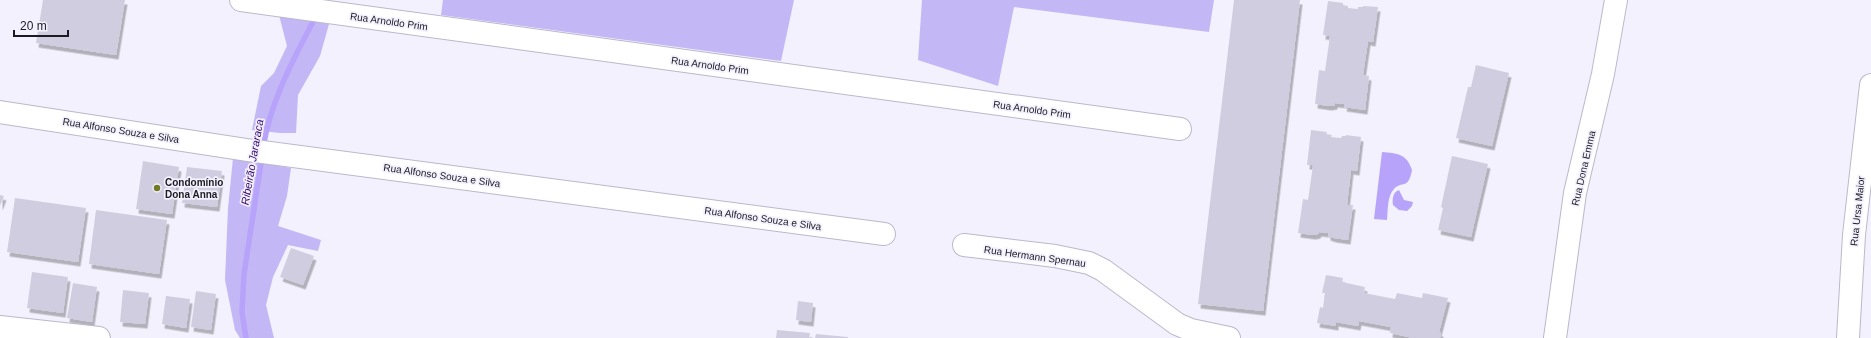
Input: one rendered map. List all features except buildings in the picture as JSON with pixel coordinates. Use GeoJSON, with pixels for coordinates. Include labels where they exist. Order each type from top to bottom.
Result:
{"type":"FeatureCollection","features":[{"type":"Feature","properties":{"kind":"street","name":"Rua Arnoldo Prim"},"geometry":{"type":"LineString","coordinates":[[241,0],[354,17],[1180,129]]}},
{"type":"Feature","properties":{"kind":"street","name":"Rua Dona Emma"},"geometry":{"type":"LineString","coordinates":[[1555,338],[1576,193],[1603,74],[1616,0]]}},
{"type":"Feature","properties":{"kind":"street","name":"Rua Ursa Maior"},"geometry":{"type":"LineString","coordinates":[[1848,338],[1863,236],[1871,85]]}},
{"type":"Feature","properties":{"kind":"street","name":"Rua Alfonso Souza e Silva"},"geometry":{"type":"LineString","coordinates":[[0,112],[247,150],[884,234]]}},
{"type":"Feature","properties":{"kind":"street","name":"Rua Hermann Spernau"},"geometry":{"type":"LineString","coordinates":[[964,245],[1054,256],[1089,263],[1103,270],[1177,324],[1191,330],[1229,338]]}},
{"type":"Feature","properties":{"kind":"street"},"geometry":{"type":"LineString","coordinates":[[0,326],[99,338]]}},
{"type":"Feature","properties":{"kind":"shaded area"},"geometry":{"type":"Polygon","coordinates":[[[443,0],[794,0],[781,61],[441,15],[443,0]]]}},
{"type":"Feature","properties":{"kind":"shaded area"},"geometry":{"type":"Polygon","coordinates":[[[922,0],[1214,0],[1209,32],[1014,7],[998,86],[918,60],[922,0]]]}},
{"type":"Feature","properties":{"kind":"shaded area"},"geometry":{"type":"Polygon","coordinates":[[[279,15],[329,24],[320,56],[298,95],[296,133],[252,130],[261,86],[274,73],[287,46],[279,15]]]}},
{"type":"Feature","properties":{"kind":"shaded area"},"geometry":{"type":"Polygon","coordinates":[[[1382,152],[1401,155],[1410,165],[1412,170],[1409,181],[1397,186],[1390,196],[1387,220],[1374,219],[1382,152]]]}},
{"type":"Feature","properties":{"kind":"shaded area"},"geometry":{"type":"Polygon","coordinates":[[[233,158],[291,168],[287,196],[278,226],[321,240],[318,251],[288,245],[273,277],[266,305],[274,338],[240,338],[235,330],[225,280],[228,208],[233,158]]]}},
{"type":"Feature","properties":{"kind":"shaded area"},"geometry":{"type":"Polygon","coordinates":[[[1399,190],[1404,200],[1413,202],[1412,206],[1407,211],[1399,210],[1393,205],[1393,196],[1395,192],[1399,190]]]}},
{"type":"Feature","properties":{"kind":"waterway","name":"Ribeirão Jararaca"},"geometry":{"type":"LineString","coordinates":[[263,149],[266,131],[277,96],[317,14]]}},
{"type":"Feature","properties":{"kind":"waterway","name":"Ribeirão Jararaca"},"geometry":{"type":"LineString","coordinates":[[246,338],[242,312],[244,274],[262,157]]}},
{"type":"Feature","properties":{"kind":"place","name":"Condomínio Dona Anna"},"geometry":{"type":"Point","coordinates":[157,188]}}]}
